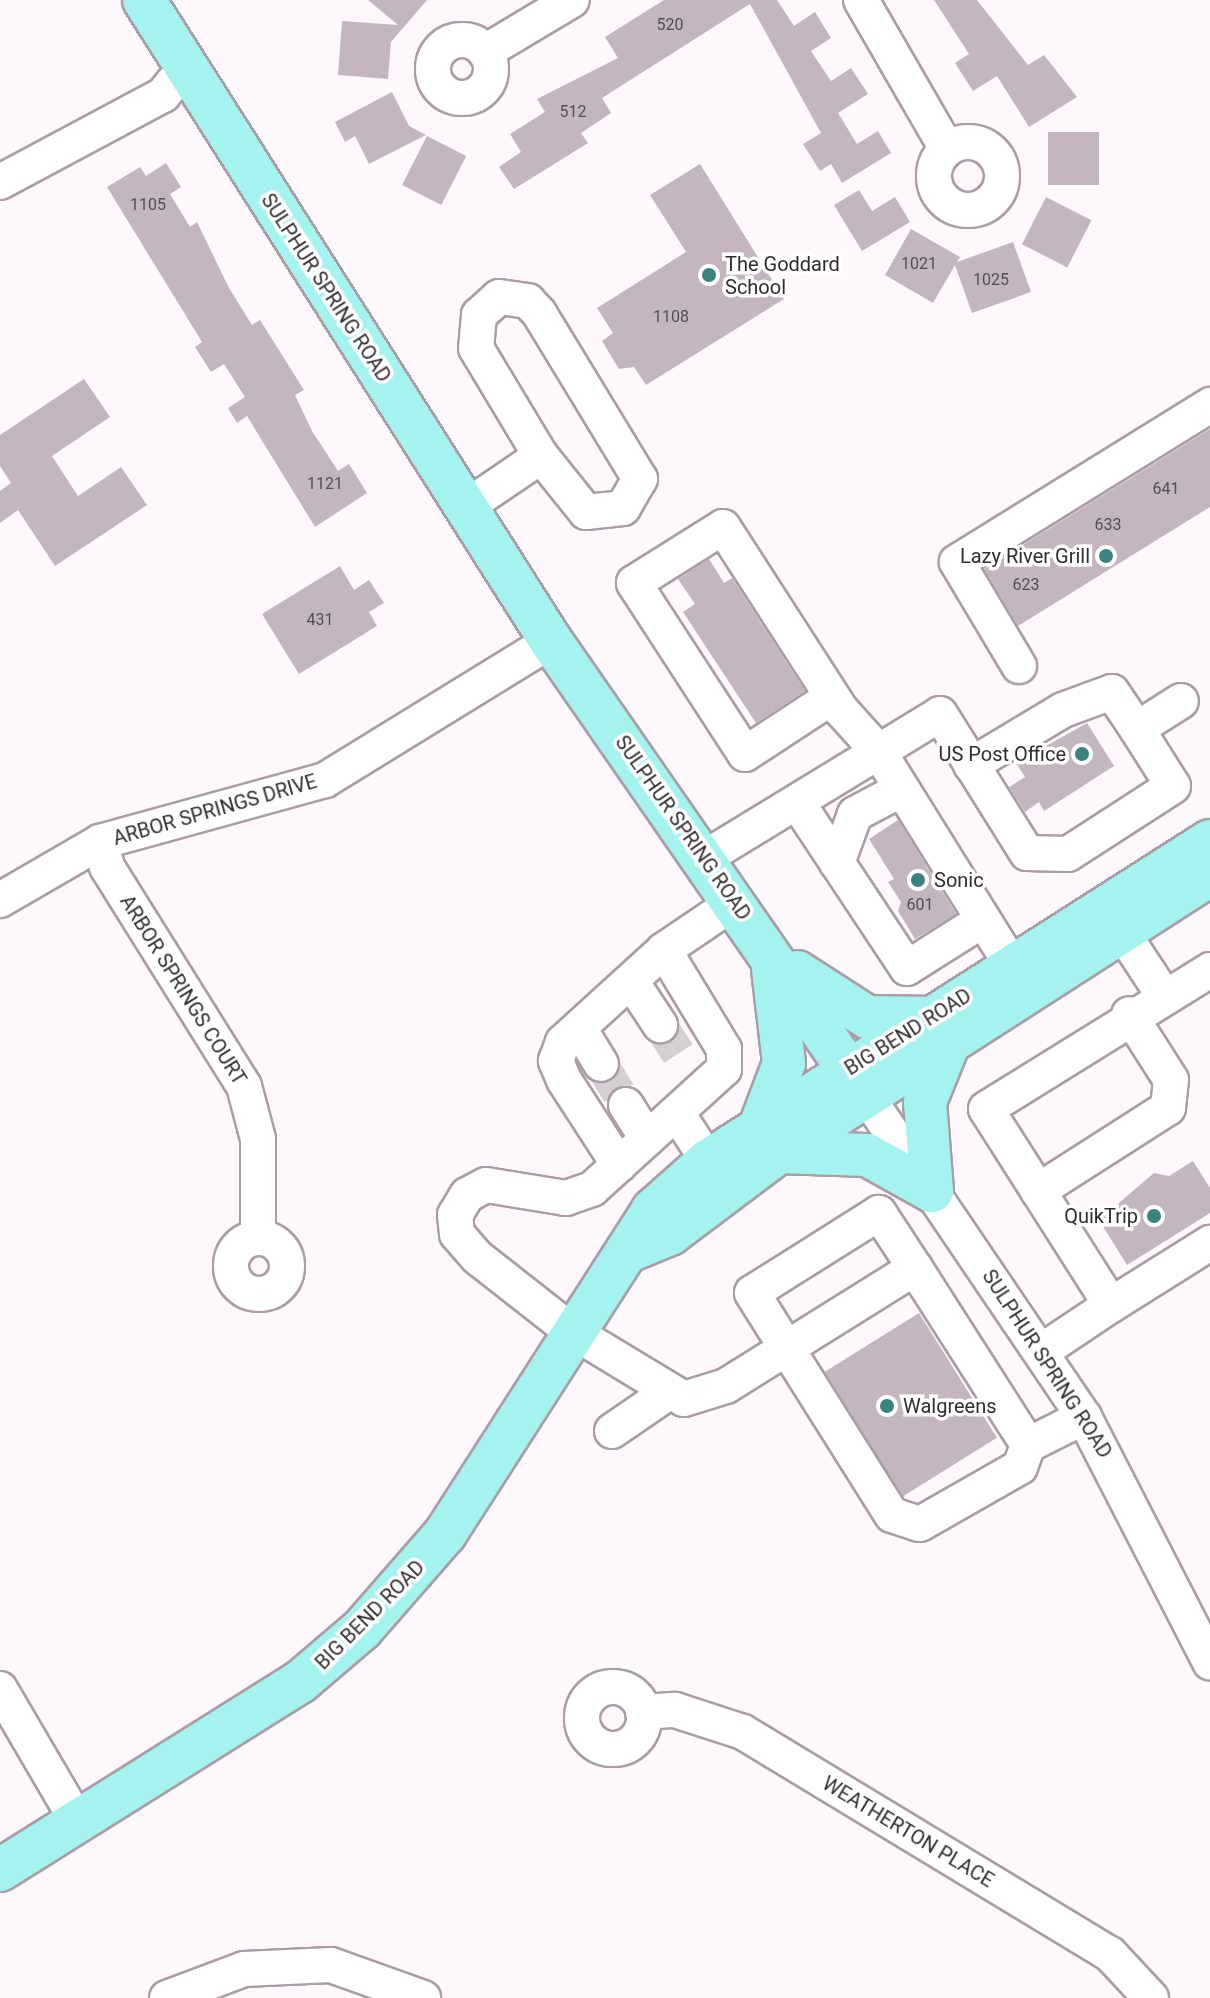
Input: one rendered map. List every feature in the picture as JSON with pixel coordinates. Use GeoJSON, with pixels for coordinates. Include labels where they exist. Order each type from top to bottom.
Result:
{"type":"FeatureCollection","features":[{"type":"Feature","properties":{"kind":"main road","name":"SULPHUR SPRING ROAD"},"geometry":{"type":"LineString","coordinates":[[144,0],[180,72],[551,641],[706,857],[858,1082]]}},
{"type":"Feature","properties":{"kind":"main road","name":"BIG BEND ROAD"},"geometry":{"type":"LineString","coordinates":[[940,1030],[1012,966],[1210,841]]}},
{"type":"Feature","properties":{"kind":"main road","name":"BIG BEND ROAD"},"geometry":{"type":"LineString","coordinates":[[631,1250],[670,1234],[770,1138],[940,1030],[1122,932],[1210,875]]}},
{"type":"Feature","properties":{"kind":"main road"},"geometry":{"type":"LineString","coordinates":[[768,949],[834,1002],[867,1017],[940,1030],[924,1112],[932,1191]]}},
{"type":"Feature","properties":{"kind":"main road"},"geometry":{"type":"LineString","coordinates":[[768,949],[782,1001],[784,1063],[770,1138],[867,1155],[932,1191]]}},
{"type":"Feature","properties":{"kind":"main road","name":"BIG BEND ROAD"},"geometry":{"type":"LineString","coordinates":[[0,1870],[300,1682],[362,1629],[445,1534],[570,1330],[631,1250],[653,1210],[708,1161],[770,1138]]}},
{"type":"Feature","properties":{"kind":"street"},"geometry":{"type":"LineString","coordinates":[[485,52],[572,0]]}},
{"type":"Feature","properties":{"kind":"street"},"geometry":{"type":"LineString","coordinates":[[861,0],[947,149]]}},
{"type":"Feature","properties":{"kind":"street"},"geometry":{"type":"LineString","coordinates":[[0,182],[87,130],[112,125],[163,95],[180,72]]}},
{"type":"Feature","properties":{"kind":"street"},"geometry":{"type":"LineString","coordinates":[[499,297],[528,301],[539,313],[639,468],[636,495],[623,508],[586,512],[541,456],[476,348],[479,315],[499,297]]}},
{"type":"Feature","properties":{"kind":"street"},"geometry":{"type":"LineString","coordinates":[[1019,666],[957,562],[1210,405]]}},
{"type":"Feature","properties":{"kind":"street"},"geometry":{"type":"LineString","coordinates":[[466,507],[541,456]]}},
{"type":"Feature","properties":{"kind":"street"},"geometry":{"type":"LineString","coordinates":[[832,697],[745,754],[634,583],[723,527],[832,697],[879,752],[1012,966]]}},
{"type":"Feature","properties":{"kind":"street","name":"ARBOR SPRINGS DRIVE"},"geometry":{"type":"LineString","coordinates":[[0,900],[100,842],[314,784],[551,641]]}},
{"type":"Feature","properties":{"kind":"street"},"geometry":{"type":"LineString","coordinates":[[706,857],[940,714],[971,765],[1027,853],[1068,854],[1173,786],[1112,692],[1063,710],[971,765]]}},
{"type":"Feature","properties":{"kind":"street"},"geometry":{"type":"LineString","coordinates":[[1137,729],[1181,701]]}},
{"type":"Feature","properties":{"kind":"street"},"geometry":{"type":"LineString","coordinates":[[837,863],[855,814],[902,789]]}},
{"type":"Feature","properties":{"kind":"street"},"geometry":{"type":"LineString","coordinates":[[797,802],[907,968],[983,920]]}},
{"type":"Feature","properties":{"kind":"street","name":"ARBOR SPRINGS COURT"},"geometry":{"type":"LineString","coordinates":[[100,842],[107,867],[244,1086],[258,1139],[258,1237]]}},
{"type":"Feature","properties":{"kind":"street"},"geometry":{"type":"LineString","coordinates":[[619,1165],[556,1061],[579,1028],[664,950],[735,902]]}},
{"type":"Feature","properties":{"kind":"street"},"geometry":{"type":"LineString","coordinates":[[1122,932],[1162,993]]}},
{"type":"Feature","properties":{"kind":"street"},"geometry":{"type":"LineString","coordinates":[[664,950],[724,1049],[724,1069],[688,1090],[647,1139],[592,1189],[566,1198],[486,1185],[467,1195],[455,1215],[457,1234],[477,1257],[570,1330],[684,1399],[726,1386],[915,1268]]}},
{"type":"Feature","properties":{"kind":"street"},"geometry":{"type":"LineString","coordinates":[[1111,1305],[986,1109],[1162,993],[1210,970]]}},
{"type":"Feature","properties":{"kind":"street"},"geometry":{"type":"LineString","coordinates":[[631,981],[660,1025]]}},
{"type":"Feature","properties":{"kind":"street"},"geometry":{"type":"LineString","coordinates":[[1038,1191],[1168,1108],[1171,1080],[1129,1014]]}},
{"type":"Feature","properties":{"kind":"street"},"geometry":{"type":"LineString","coordinates":[[579,1028],[601,1064]]}},
{"type":"Feature","properties":{"kind":"street","name":"SULPHUR SPRING ROAD"},"geometry":{"type":"LineString","coordinates":[[858,1082],[1084,1417],[1210,1662]]}},
{"type":"Feature","properties":{"kind":"street"},"geometry":{"type":"LineString","coordinates":[[688,1090],[708,1161]]}},
{"type":"Feature","properties":{"kind":"street"},"geometry":{"type":"LineString","coordinates":[[626,1105],[647,1139]]}},
{"type":"Feature","properties":{"kind":"street"},"geometry":{"type":"LineString","coordinates":[[1028,1445],[879,1213],[752,1293],[892,1515],[920,1524],[1020,1467],[1028,1445],[1084,1417]]}},
{"type":"Feature","properties":{"kind":"street"},"geometry":{"type":"LineString","coordinates":[[1042,1351],[1210,1243]]}},
{"type":"Feature","properties":{"kind":"street"},"geometry":{"type":"LineString","coordinates":[[612,1431],[669,1392]]}},
{"type":"Feature","properties":{"kind":"street"},"geometry":{"type":"LineString","coordinates":[[0,1689],[77,1821]]}},
{"type":"Feature","properties":{"kind":"street","name":"WEATHERTON PLACE"},"geometry":{"type":"LineString","coordinates":[[643,1712],[675,1710],[743,1732],[1110,1954],[1151,1998]]}},
{"type":"Feature","properties":{"kind":"street"},"geometry":{"type":"LineString","coordinates":[[167,1998],[244,1969],[302,1965],[357,1971],[423,1998]]}},
{"type":"Feature","properties":{"kind":"building"},"geometry":{"type":"Polygon","coordinates":[[[368,0],[427,0],[391,42],[388,79],[338,75],[342,21],[398,25],[368,0]]]}},
{"type":"Feature","properties":{"kind":"building"},"geometry":{"type":"Polygon","coordinates":[[[664,0],[777,0],[794,26],[815,12],[831,38],[811,51],[831,81],[851,68],[868,94],[838,113],[857,144],[878,131],[891,153],[842,183],[831,164],[820,171],[803,144],[821,133],[750,4],[602,98],[611,113],[581,133],[588,143],[514,189],[499,167],[521,152],[510,134],[545,112],[537,99],[618,58],[605,37],[664,0]]]}},
{"type":"Feature","properties":{"kind":"building"},"geometry":{"type":"Polygon","coordinates":[[[934,0],[977,0],[1028,65],[1044,55],[1077,97],[1029,127],[997,76],[973,91],[955,63],[969,54],[934,0]]]}},
{"type":"Feature","properties":{"kind":"building"},"geometry":{"type":"Polygon","coordinates":[[[392,92],[409,126],[426,135],[369,164],[355,136],[345,142],[335,122],[392,92]]]}},
{"type":"Feature","properties":{"kind":"building"},"geometry":{"type":"Polygon","coordinates":[[[1048,132],[1099,132],[1099,185],[1048,185],[1048,132]]]}},
{"type":"Feature","properties":{"kind":"building"},"geometry":{"type":"Polygon","coordinates":[[[427,136],[466,156],[441,205],[402,185],[427,136]]]}},
{"type":"Feature","properties":{"kind":"building"},"geometry":{"type":"Polygon","coordinates":[[[166,163],[181,187],[170,194],[190,227],[197,222],[229,288],[252,325],[260,320],[304,390],[295,395],[312,431],[338,471],[349,464],[367,493],[315,527],[247,416],[237,423],[228,408],[245,397],[224,364],[211,372],[195,347],[202,342],[107,187],[140,167],[146,176],[166,163]]]}},
{"type":"Feature","properties":{"kind":"building","name":"The Goddard School"},"geometry":{"type":"Polygon","coordinates":[[[700,164],[784,299],[646,385],[634,367],[619,369],[602,341],[613,333],[597,308],[686,252],[650,195],[700,164]]]}},
{"type":"Feature","properties":{"kind":"building"},"geometry":{"type":"Polygon","coordinates":[[[859,190],[872,211],[895,197],[910,222],[862,251],[834,205],[859,190]]]}},
{"type":"Feature","properties":{"kind":"building"},"geometry":{"type":"Polygon","coordinates":[[[1046,197],[1091,220],[1067,267],[1022,244],[1046,197]]]}},
{"type":"Feature","properties":{"kind":"building"},"geometry":{"type":"Polygon","coordinates":[[[911,229],[960,257],[957,262],[1013,242],[1031,292],[972,313],[955,265],[933,303],[885,275],[911,229]]]}},
{"type":"Feature","properties":{"kind":"building"},"geometry":{"type":"Polygon","coordinates":[[[84,379],[110,417],[52,456],[78,496],[121,467],[147,505],[55,566],[18,510],[0,523],[0,491],[11,483],[0,466],[0,435],[84,379]]]}},
{"type":"Feature","properties":{"kind":"building"},"geometry":{"type":"Polygon","coordinates":[[[1210,429],[1210,507],[1018,626],[984,569],[1210,429]]]}},
{"type":"Feature","properties":{"kind":"building"},"geometry":{"type":"Polygon","coordinates":[[[709,559],[724,583],[732,578],[805,691],[756,723],[683,612],[695,604],[678,579],[709,559]]]}},
{"type":"Feature","properties":{"kind":"building"},"geometry":{"type":"Polygon","coordinates":[[[340,566],[354,590],[369,580],[384,603],[369,612],[377,626],[299,674],[262,614],[340,566]]]}},
{"type":"Feature","properties":{"kind":"building"},"geometry":{"type":"Polygon","coordinates":[[[1087,723],[1114,766],[1044,811],[1039,802],[1025,812],[1009,787],[1025,777],[1016,763],[1087,723]]]}},
{"type":"Feature","properties":{"kind":"building","name":"Sonic"},"geometry":{"type":"Polygon","coordinates":[[[898,820],[956,914],[915,939],[898,911],[901,902],[888,882],[894,879],[869,839],[898,820]]]}},
{"type":"Feature","properties":{"kind":"building","name":"QuikTrip"},"geometry":{"type":"Polygon","coordinates":[[[1193,1161],[1210,1188],[1210,1213],[1127,1265],[1099,1220],[1154,1173],[1169,1176],[1193,1161]]]}},
{"type":"Feature","properties":{"kind":"building","name":"Walgreens"},"geometry":{"type":"Polygon","coordinates":[[[919,1313],[997,1438],[903,1496],[825,1372],[919,1313]]]}},
{"type":"Feature","properties":{"kind":"tunnel"},"geometry":{"type":"LineString","coordinates":[[660,1025],[687,1067]]}},
{"type":"Feature","properties":{"kind":"tunnel"},"geometry":{"type":"LineString","coordinates":[[601,1064],[626,1105]]}},
{"type":"Feature","properties":{"kind":"place","name":"The Goddard School"},"geometry":{"type":"Point","coordinates":[709,275]}},
{"type":"Feature","properties":{"kind":"place","name":"Lazy River Grill"},"geometry":{"type":"Point","coordinates":[1106,556]}},
{"type":"Feature","properties":{"kind":"place","name":"US Post Office"},"geometry":{"type":"Point","coordinates":[1082,754]}},
{"type":"Feature","properties":{"kind":"place","name":"Sonic"},"geometry":{"type":"Point","coordinates":[918,880]}},
{"type":"Feature","properties":{"kind":"place","name":"QuikTrip"},"geometry":{"type":"Point","coordinates":[1154,1216]}},
{"type":"Feature","properties":{"kind":"place","name":"Walgreens"},"geometry":{"type":"Point","coordinates":[887,1406]}}]}
